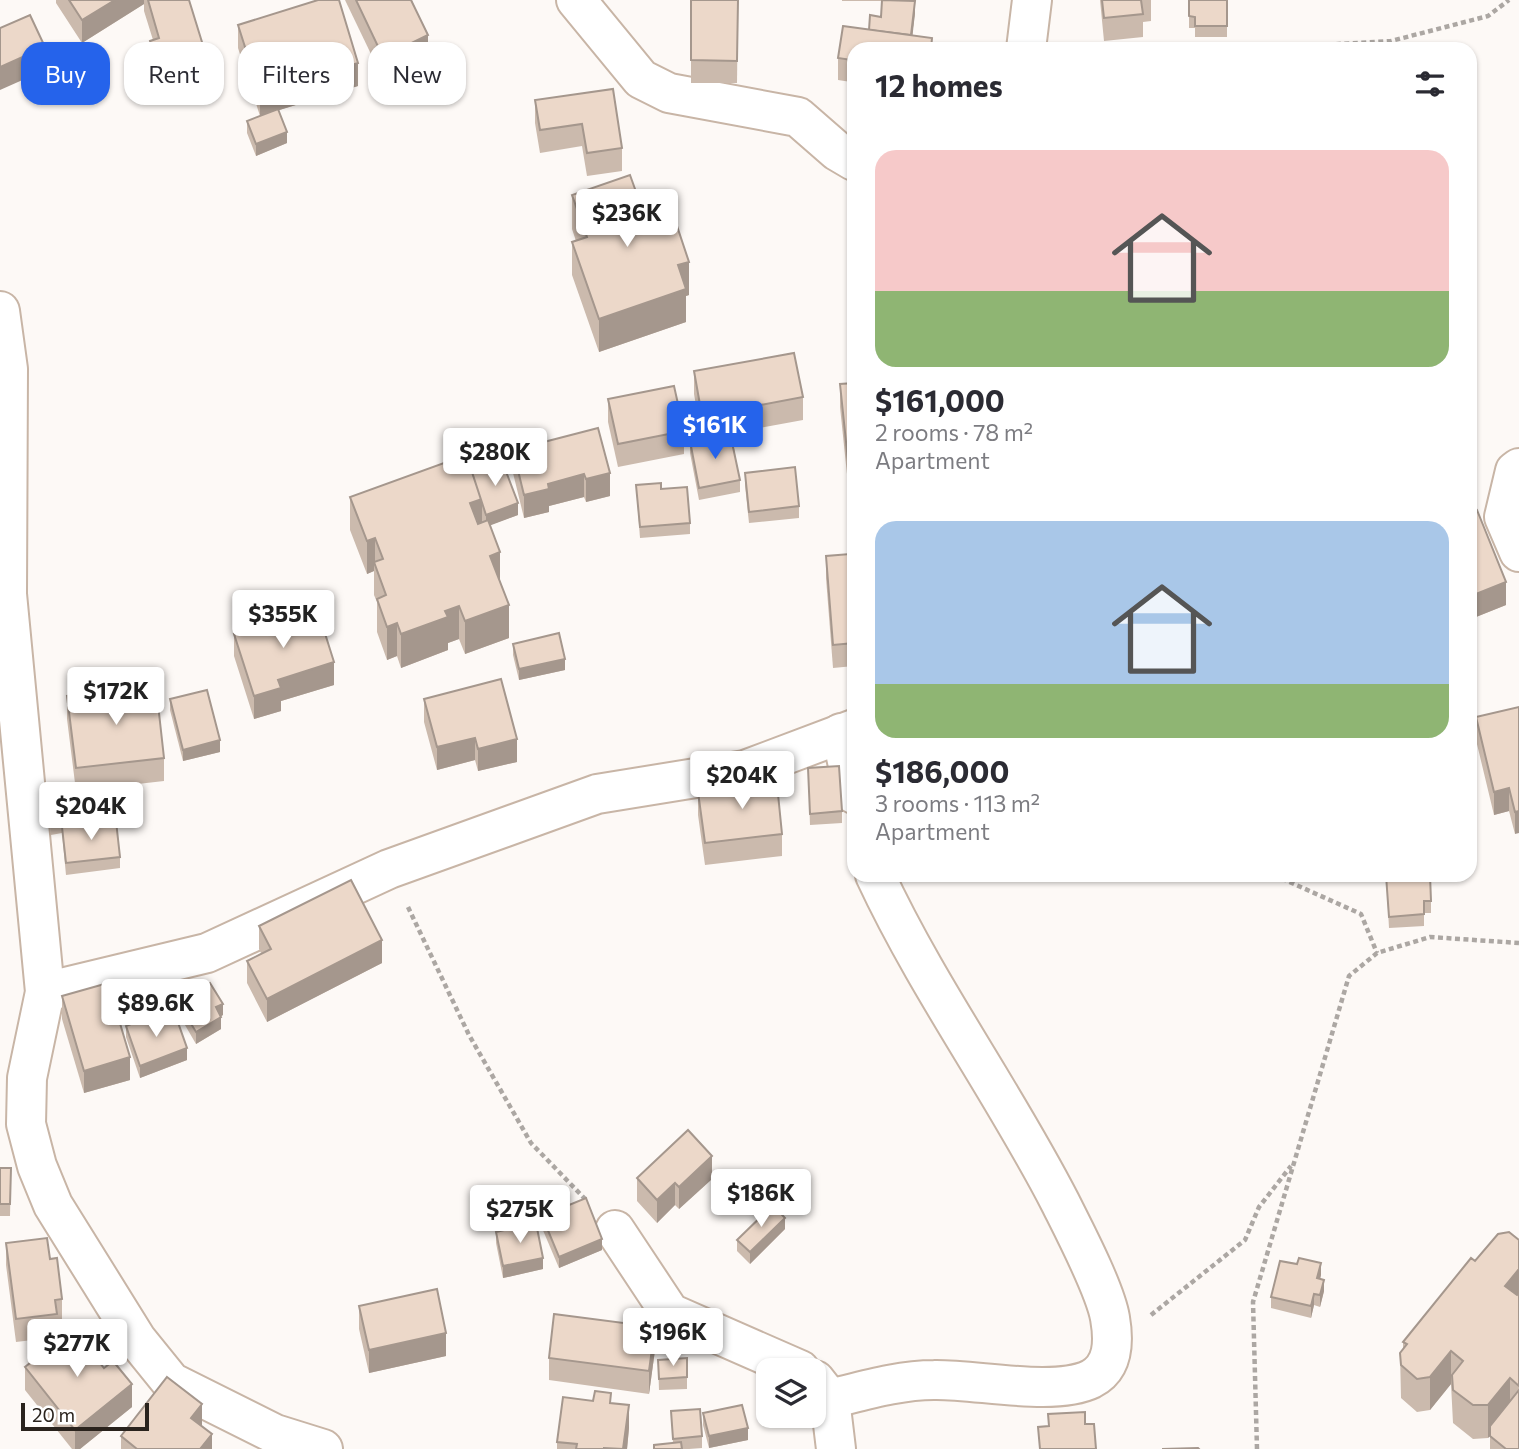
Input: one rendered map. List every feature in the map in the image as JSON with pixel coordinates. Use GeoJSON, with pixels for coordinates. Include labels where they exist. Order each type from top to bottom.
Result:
{"type":"FeatureCollection","features":[{"type":"Feature","properties":{"kind":"street"},"geometry":{"type":"LineString","coordinates":[[576,0],[641,79],[669,93],[798,117],[847,157]]}},
{"type":"Feature","properties":{"kind":"street"},"geometry":{"type":"LineString","coordinates":[[1027,42],[1032,0]]}},
{"type":"Feature","properties":{"kind":"street"},"geometry":{"type":"LineString","coordinates":[[0,311],[8,369],[7,594],[45,992],[13,1134],[37,1166],[53,1205],[137,1340],[171,1382],[275,1434],[323,1449]]}},
{"type":"Feature","properties":{"kind":"street"},"geometry":{"type":"LineString","coordinates":[[1519,468],[1515,471],[1504,517],[1519,552]]}},
{"type":"Feature","properties":{"kind":"street"},"geometry":{"type":"LineString","coordinates":[[45,992],[207,953],[389,869],[597,794],[745,770],[847,731]]}},
{"type":"Feature","properties":{"kind":"street"},"geometry":{"type":"LineString","coordinates":[[826,1389],[930,1380],[981,1381],[1019,1387],[1057,1386],[1090,1379],[1107,1366],[1113,1345],[1110,1315],[1076,1234],[1023,1130],[897,922],[878,882]]}},
{"type":"Feature","properties":{"kind":"street"},"geometry":{"type":"LineString","coordinates":[[615,1230],[670,1313],[773,1358]]}},
{"type":"Feature","properties":{"kind":"street"},"geometry":{"type":"LineString","coordinates":[[826,1406],[836,1449]]}},
{"type":"Feature","properties":{"kind":"path"},"geometry":{"type":"LineString","coordinates":[[1374,42],[1391,41],[1488,16],[1510,0]]}},
{"type":"Feature","properties":{"kind":"path"},"geometry":{"type":"LineString","coordinates":[[389,869],[446,980],[469,1035],[531,1143],[615,1230]]}},
{"type":"Feature","properties":{"kind":"path"},"geometry":{"type":"LineString","coordinates":[[1290,882],[1361,914],[1377,953]]}},
{"type":"Feature","properties":{"kind":"path"},"geometry":{"type":"LineString","coordinates":[[1256,1449],[1253,1301],[1349,976],[1377,953],[1430,937],[1519,943]]}},
{"type":"Feature","properties":{"kind":"path"},"geometry":{"type":"LineString","coordinates":[[1113,1345],[1245,1240],[1259,1208],[1294,1162]]}},
{"type":"Feature","properties":{"kind":"building"},"geometry":{"type":"Polygon","coordinates":[[[69,0],[115,0],[82,20],[69,0]]]}},
{"type":"Feature","properties":{"kind":"building"},"geometry":{"type":"Polygon","coordinates":[[[148,0],[189,0],[202,42],[150,42],[159,38],[148,0]]]}},
{"type":"Feature","properties":{"kind":"building"},"geometry":{"type":"Polygon","coordinates":[[[318,0],[339,0],[352,42],[243,42],[238,25],[318,0]]]}},
{"type":"Feature","properties":{"kind":"building"},"geometry":{"type":"Polygon","coordinates":[[[356,0],[411,0],[428,35],[414,42],[376,42],[356,0]]]}},
{"type":"Feature","properties":{"kind":"building"},"geometry":{"type":"Polygon","coordinates":[[[691,0],[738,0],[737,61],[691,60],[691,0]]]}},
{"type":"Feature","properties":{"kind":"building"},"geometry":{"type":"Polygon","coordinates":[[[882,0],[915,1],[911,35],[869,30],[870,15],[881,17],[882,0]]]}},
{"type":"Feature","properties":{"kind":"building"},"geometry":{"type":"Polygon","coordinates":[[[1102,0],[1141,0],[1143,14],[1104,18],[1102,0]]]}},
{"type":"Feature","properties":{"kind":"building"},"geometry":{"type":"Polygon","coordinates":[[[1189,0],[1227,0],[1227,26],[1195,26],[1195,17],[1189,16],[1189,0]]]}},
{"type":"Feature","properties":{"kind":"building"},"geometry":{"type":"Polygon","coordinates":[[[30,15],[43,42],[21,42],[21,58],[0,67],[0,28],[30,15]]]}},
{"type":"Feature","properties":{"kind":"building"},"geometry":{"type":"Polygon","coordinates":[[[843,26],[932,38],[932,42],[847,42],[847,59],[838,58],[843,26]]]}},
{"type":"Feature","properties":{"kind":"building"},"geometry":{"type":"Polygon","coordinates":[[[613,89],[622,148],[587,153],[582,124],[540,130],[535,100],[613,89]]]}},
{"type":"Feature","properties":{"kind":"building"},"geometry":{"type":"Polygon","coordinates":[[[278,109],[287,132],[256,144],[247,121],[278,109]]]}},
{"type":"Feature","properties":{"kind":"building"},"geometry":{"type":"Polygon","coordinates":[[[630,175],[644,214],[670,205],[689,262],[678,265],[686,289],[599,319],[572,242],[587,237],[572,195],[630,175]]]}},
{"type":"Feature","properties":{"kind":"building"},"geometry":{"type":"Polygon","coordinates":[[[794,353],[803,397],[702,416],[694,371],[794,353]]]}},
{"type":"Feature","properties":{"kind":"building"},"geometry":{"type":"Polygon","coordinates":[[[840,384],[847,384],[847,451],[840,384]]]}},
{"type":"Feature","properties":{"kind":"building"},"geometry":{"type":"Polygon","coordinates":[[[674,386],[684,431],[618,444],[608,399],[674,386]]]}},
{"type":"Feature","properties":{"kind":"building"},"geometry":{"type":"Polygon","coordinates":[[[598,428],[610,473],[586,479],[584,474],[548,484],[549,489],[524,495],[513,450],[598,428]]]}},
{"type":"Feature","properties":{"kind":"building"},"geometry":{"type":"Polygon","coordinates":[[[730,433],[740,480],[699,488],[690,441],[730,433]]]}},
{"type":"Feature","properties":{"kind":"building"},"geometry":{"type":"Polygon","coordinates":[[[466,455],[482,499],[470,503],[478,524],[488,520],[500,552],[490,556],[509,605],[465,621],[459,606],[445,611],[448,617],[401,634],[397,623],[387,627],[377,599],[386,595],[374,562],[383,559],[375,538],[367,541],[350,497],[466,455]]]}},
{"type":"Feature","properties":{"kind":"building"},"geometry":{"type":"Polygon","coordinates":[[[502,461],[518,503],[486,515],[472,472],[502,461]]]}},
{"type":"Feature","properties":{"kind":"building"},"geometry":{"type":"Polygon","coordinates":[[[795,467],[799,506],[749,512],[745,473],[795,467]]]}},
{"type":"Feature","properties":{"kind":"building"},"geometry":{"type":"Polygon","coordinates":[[[661,483],[661,489],[687,487],[690,523],[640,527],[636,485],[661,483]]]}},
{"type":"Feature","properties":{"kind":"building"},"geometry":{"type":"Polygon","coordinates":[[[1477,510],[1506,582],[1477,594],[1477,510]]]}},
{"type":"Feature","properties":{"kind":"building"},"geometry":{"type":"Polygon","coordinates":[[[847,554],[847,644],[833,645],[826,556],[847,554]]]}},
{"type":"Feature","properties":{"kind":"building"},"geometry":{"type":"Polygon","coordinates":[[[317,608],[334,662],[278,680],[281,688],[254,696],[234,634],[317,608]]]}},
{"type":"Feature","properties":{"kind":"building"},"geometry":{"type":"Polygon","coordinates":[[[559,633],[565,659],[519,669],[513,644],[559,633]]]}},
{"type":"Feature","properties":{"kind":"building"},"geometry":{"type":"Polygon","coordinates":[[[501,679],[517,739],[478,749],[475,738],[437,747],[424,699],[501,679]]]}},
{"type":"Feature","properties":{"kind":"building"},"geometry":{"type":"Polygon","coordinates":[[[156,686],[164,758],[76,768],[67,696],[156,686]]]}},
{"type":"Feature","properties":{"kind":"building"},"geometry":{"type":"Polygon","coordinates":[[[207,690],[220,740],[183,750],[170,699],[207,690]]]}},
{"type":"Feature","properties":{"kind":"building"},"geometry":{"type":"Polygon","coordinates":[[[1519,707],[1519,811],[1515,812],[1509,788],[1494,792],[1477,717],[1519,707]]]}},
{"type":"Feature","properties":{"kind":"building"},"geometry":{"type":"Polygon","coordinates":[[[839,766],[842,811],[810,814],[808,768],[839,766]]]}},
{"type":"Feature","properties":{"kind":"building"},"geometry":{"type":"Polygon","coordinates":[[[776,774],[782,834],[705,843],[698,792],[743,787],[741,778],[776,774]]]}},
{"type":"Feature","properties":{"kind":"building"},"geometry":{"type":"Polygon","coordinates":[[[87,795],[91,817],[51,823],[48,802],[87,795]]]}},
{"type":"Feature","properties":{"kind":"building"},"geometry":{"type":"Polygon","coordinates":[[[116,821],[120,857],[66,863],[62,827],[116,821]]]}},
{"type":"Feature","properties":{"kind":"building"},"geometry":{"type":"Polygon","coordinates":[[[351,880],[382,940],[267,999],[247,961],[271,949],[259,926],[351,880]]]}},
{"type":"Feature","properties":{"kind":"building"},"geometry":{"type":"Polygon","coordinates":[[[1386,882],[1430,882],[1431,901],[1424,901],[1424,914],[1389,917],[1386,882]]]}},
{"type":"Feature","properties":{"kind":"building"},"geometry":{"type":"Polygon","coordinates":[[[108,983],[130,1057],[84,1071],[62,996],[108,983]]]}},
{"type":"Feature","properties":{"kind":"building"},"geometry":{"type":"Polygon","coordinates":[[[210,983],[223,1004],[216,1007],[221,1017],[196,1032],[178,1002],[210,983]]]}},
{"type":"Feature","properties":{"kind":"building"},"geometry":{"type":"Polygon","coordinates":[[[175,1014],[187,1048],[140,1066],[126,1026],[146,1018],[149,1024],[175,1014]]]}},
{"type":"Feature","properties":{"kind":"building"},"geometry":{"type":"Polygon","coordinates":[[[688,1130],[712,1156],[679,1187],[675,1183],[657,1200],[637,1178],[688,1130]]]}},
{"type":"Feature","properties":{"kind":"building"},"geometry":{"type":"Polygon","coordinates":[[[0,1168],[11,1168],[10,1204],[0,1204],[0,1168]]]}},
{"type":"Feature","properties":{"kind":"building"},"geometry":{"type":"Polygon","coordinates":[[[586,1198],[602,1239],[559,1257],[542,1216],[586,1198]]]}},
{"type":"Feature","properties":{"kind":"building"},"geometry":{"type":"Polygon","coordinates":[[[773,1205],[785,1218],[750,1252],[737,1240],[773,1205]]]}},
{"type":"Feature","properties":{"kind":"building"},"geometry":{"type":"Polygon","coordinates":[[[536,1223],[543,1258],[503,1266],[496,1232],[536,1223]]]}},
{"type":"Feature","properties":{"kind":"building"},"geometry":{"type":"Polygon","coordinates":[[[1509,1232],[1519,1240],[1519,1269],[1505,1286],[1517,1295],[1519,1293],[1519,1386],[1510,1378],[1488,1405],[1473,1405],[1453,1390],[1452,1375],[1463,1361],[1451,1351],[1430,1377],[1417,1379],[1401,1365],[1400,1353],[1407,1344],[1403,1342],[1471,1258],[1475,1261],[1498,1234],[1509,1232]]]}},
{"type":"Feature","properties":{"kind":"building"},"geometry":{"type":"Polygon","coordinates":[[[47,1238],[50,1259],[57,1258],[62,1299],[55,1300],[57,1314],[16,1319],[6,1243],[47,1238]]]}},
{"type":"Feature","properties":{"kind":"building"},"geometry":{"type":"Polygon","coordinates":[[[1299,1258],[1321,1263],[1317,1278],[1324,1280],[1320,1295],[1314,1294],[1311,1306],[1271,1297],[1280,1261],[1297,1264],[1299,1258]]]}},
{"type":"Feature","properties":{"kind":"building"},"geometry":{"type":"Polygon","coordinates":[[[437,1289],[446,1333],[369,1350],[359,1306],[437,1289]]]}},
{"type":"Feature","properties":{"kind":"building"},"geometry":{"type":"Polygon","coordinates":[[[554,1314],[655,1327],[649,1371],[549,1358],[554,1314]]]}},
{"type":"Feature","properties":{"kind":"building"},"geometry":{"type":"Polygon","coordinates":[[[73,1329],[104,1368],[113,1361],[132,1384],[75,1430],[25,1367],[73,1329]]]}},
{"type":"Feature","properties":{"kind":"building"},"geometry":{"type":"Polygon","coordinates":[[[687,1358],[687,1377],[659,1379],[658,1360],[687,1358]]]}},
{"type":"Feature","properties":{"kind":"building"},"geometry":{"type":"Polygon","coordinates":[[[167,1377],[202,1404],[191,1418],[212,1434],[200,1449],[137,1449],[121,1436],[167,1377]]]}},
{"type":"Feature","properties":{"kind":"building"},"geometry":{"type":"Polygon","coordinates":[[[1519,1390],[1519,1449],[1506,1449],[1490,1436],[1490,1426],[1519,1390]]]}},
{"type":"Feature","properties":{"kind":"building"},"geometry":{"type":"Polygon","coordinates":[[[595,1391],[611,1393],[610,1403],[629,1405],[623,1449],[576,1449],[577,1444],[557,1442],[563,1397],[593,1401],[595,1391]]]}},
{"type":"Feature","properties":{"kind":"building"},"geometry":{"type":"Polygon","coordinates":[[[742,1405],[748,1428],[709,1436],[703,1413],[742,1405]]]}},
{"type":"Feature","properties":{"kind":"building"},"geometry":{"type":"Polygon","coordinates":[[[700,1409],[702,1436],[673,1439],[671,1411],[700,1409]]]}},
{"type":"Feature","properties":{"kind":"building"},"geometry":{"type":"Polygon","coordinates":[[[1085,1412],[1085,1424],[1094,1424],[1096,1449],[1040,1449],[1038,1427],[1049,1426],[1048,1414],[1085,1412]]]}},
{"type":"Feature","properties":{"kind":"building"},"geometry":{"type":"Polygon","coordinates":[[[681,1442],[682,1449],[654,1449],[654,1445],[681,1442]]]}}]}
